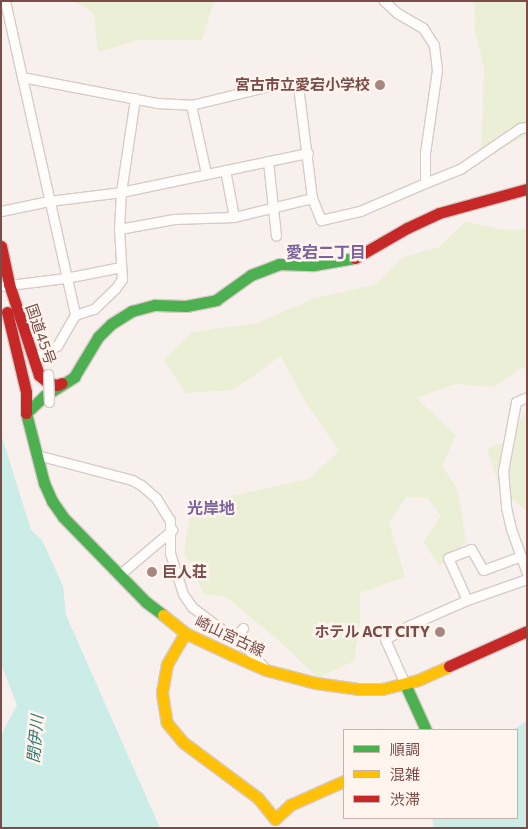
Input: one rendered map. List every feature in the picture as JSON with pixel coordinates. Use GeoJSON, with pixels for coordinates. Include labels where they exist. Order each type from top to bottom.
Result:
{"type":"FeatureCollection","features":[{"type":"Feature","properties":{"kind":"main road"},"geometry":{"type":"LineString","coordinates":[[26,413],[44,396],[50,382],[68,382],[77,372],[87,352],[98,337],[112,324],[132,311],[155,305],[186,306],[216,300],[251,276],[279,264],[314,265],[360,257],[407,228],[439,213],[527,189]]}},
{"type":"Feature","properties":{"kind":"main road","name":"国道45号"},"geometry":{"type":"LineString","coordinates":[[1,246],[4,286],[28,386],[42,391],[50,382],[39,375],[4,286]]}},
{"type":"Feature","properties":{"kind":"main road"},"geometry":{"type":"LineString","coordinates":[[21,327],[28,386]]}},
{"type":"Feature","properties":{"kind":"main road","name":"崎山宮古線"},"geometry":{"type":"LineString","coordinates":[[28,386],[26,413],[52,501],[76,532],[146,602],[185,632],[266,670],[335,687],[382,689],[405,684],[527,631]]}},
{"type":"Feature","properties":{"kind":"main road"},"geometry":{"type":"LineString","coordinates":[[185,632],[167,664],[162,693],[168,723],[192,751],[258,798],[277,823],[290,805],[343,781]]}},
{"type":"Feature","properties":{"kind":"main road"},"geometry":{"type":"LineString","coordinates":[[405,684],[426,729]]}},
{"type":"Feature","properties":{"kind":"street"},"geometry":{"type":"LineString","coordinates":[[4,1],[75,315]]}},
{"type":"Feature","properties":{"kind":"street"},"geometry":{"type":"LineString","coordinates":[[384,1],[397,13],[424,28],[434,45],[437,70],[425,153],[425,184]]}},
{"type":"Feature","properties":{"kind":"street"},"geometry":{"type":"LineString","coordinates":[[22,77],[157,103],[190,105],[278,84],[298,86],[308,153],[312,198],[321,220],[360,211],[425,184],[460,168],[500,140],[520,128],[527,127]]}},
{"type":"Feature","properties":{"kind":"street"},"geometry":{"type":"LineString","coordinates":[[32,358],[57,346],[75,315],[94,309],[115,289],[122,279],[119,229],[121,192],[135,98]]}},
{"type":"Feature","properties":{"kind":"street"},"geometry":{"type":"LineString","coordinates":[[190,105],[206,173]]}},
{"type":"Feature","properties":{"kind":"street"},"geometry":{"type":"LineString","coordinates":[[1,211],[121,192],[308,153]]}},
{"type":"Feature","properties":{"kind":"street"},"geometry":{"type":"LineString","coordinates":[[268,162],[276,236]]}},
{"type":"Feature","properties":{"kind":"street"},"geometry":{"type":"LineString","coordinates":[[225,170],[234,217]]}},
{"type":"Feature","properties":{"kind":"street"},"geometry":{"type":"LineString","coordinates":[[119,229],[174,219],[234,217],[312,198]]}},
{"type":"Feature","properties":{"kind":"street"},"geometry":{"type":"LineString","coordinates":[[4,286],[66,278],[121,267]]}},
{"type":"Feature","properties":{"kind":"street"},"geometry":{"type":"LineString","coordinates":[[49,402],[50,382]]}},
{"type":"Feature","properties":{"kind":"street"},"geometry":{"type":"LineString","coordinates":[[527,397],[516,402],[502,471],[506,507],[527,573]]}},
{"type":"Feature","properties":{"kind":"street"},"geometry":{"type":"LineString","coordinates":[[37,455],[141,485],[156,498],[166,512],[172,530],[170,553],[178,583],[192,607],[235,637],[258,659],[266,670]]}},
{"type":"Feature","properties":{"kind":"street"},"geometry":{"type":"LineString","coordinates":[[119,575],[172,530]]}},
{"type":"Feature","properties":{"kind":"street"},"geometry":{"type":"LineString","coordinates":[[467,600],[448,558],[471,549],[483,570],[521,556]]}},
{"type":"Feature","properties":{"kind":"street"},"geometry":{"type":"LineString","coordinates":[[405,684],[385,639],[410,625],[467,600],[527,579]]}},
{"type":"Feature","properties":{"kind":"street"},"geometry":{"type":"LineString","coordinates":[[235,637],[243,628]]}},
{"type":"Feature","properties":{"kind":"green space"},"geometry":{"type":"Polygon","coordinates":[[[74,1],[214,1],[202,40],[139,40],[98,52],[94,13],[74,1]]]}},
{"type":"Feature","properties":{"kind":"green space"},"geometry":{"type":"Polygon","coordinates":[[[474,1],[527,1],[527,135],[481,159],[484,67],[475,31],[474,1]]]}},
{"type":"Feature","properties":{"kind":"green space"},"geometry":{"type":"Polygon","coordinates":[[[465,222],[506,230],[527,229],[527,370],[522,367],[494,387],[456,384],[416,398],[456,435],[442,466],[458,490],[466,542],[440,566],[423,542],[441,516],[427,497],[406,497],[389,523],[405,577],[360,593],[360,623],[354,661],[318,678],[277,639],[225,596],[204,595],[184,551],[193,504],[309,479],[339,451],[303,398],[281,356],[233,390],[186,393],[163,360],[193,332],[258,323],[312,299],[374,285],[404,257],[439,247],[465,222]]]}},
{"type":"Feature","properties":{"kind":"green space"},"geometry":{"type":"Polygon","coordinates":[[[527,408],[527,511],[500,489],[487,449],[509,440],[527,408]]]}},
{"type":"Feature","properties":{"kind":"water","name":"閉伊川"},"geometry":{"type":"Polygon","coordinates":[[[1,434],[31,530],[42,540],[63,586],[66,615],[160,828],[1,828],[1,735],[17,705],[1,664],[1,434]]]}},
{"type":"Feature","properties":{"kind":"water"},"geometry":{"type":"Polygon","coordinates":[[[527,721],[527,828],[434,828],[432,819],[518,819],[518,729],[515,729],[527,721]]]}},
{"type":"Feature","properties":{"kind":"traffic: fast"},"geometry":{"type":"LineString","coordinates":[[26,413],[44,396],[74,377],[98,337],[111,324],[132,311],[155,305],[186,306],[216,300],[251,275],[279,264],[314,265],[355,258]]}},
{"type":"Feature","properties":{"kind":"traffic: fast"},"geometry":{"type":"LineString","coordinates":[[26,413],[44,483],[52,501],[63,517],[146,602],[163,615]]}},
{"type":"Feature","properties":{"kind":"traffic: fast"},"geometry":{"type":"LineString","coordinates":[[405,684],[426,729]]}},
{"type":"Feature","properties":{"kind":"traffic: slow"},"geometry":{"type":"LineString","coordinates":[[163,615],[185,633],[232,655],[266,670],[316,683],[358,689],[382,689],[418,680],[449,666]]}},
{"type":"Feature","properties":{"kind":"traffic: slow"},"geometry":{"type":"LineString","coordinates":[[185,633],[167,664],[162,693],[167,723],[184,743],[258,798],[275,819],[290,805],[343,781]]}},
{"type":"Feature","properties":{"kind":"traffic: jam"},"geometry":{"type":"LineString","coordinates":[[355,258],[407,228],[439,213],[527,189]]}},
{"type":"Feature","properties":{"kind":"traffic: jam"},"geometry":{"type":"LineString","coordinates":[[1,246],[9,284],[39,375],[47,382],[57,385],[62,383]]}},
{"type":"Feature","properties":{"kind":"traffic: jam"},"geometry":{"type":"LineString","coordinates":[[7,312],[26,392],[26,413]]}},
{"type":"Feature","properties":{"kind":"traffic: jam"},"geometry":{"type":"LineString","coordinates":[[449,666],[527,631]]}},
{"type":"Feature","properties":{"kind":"place","name":"宮古市立愛宕小学校"},"geometry":{"type":"Point","coordinates":[380,85]}},
{"type":"Feature","properties":{"kind":"place","name":"巨人荘"},"geometry":{"type":"Point","coordinates":[152,572]}},
{"type":"Feature","properties":{"kind":"place","name":"ホテル ACT CITY"},"geometry":{"type":"Point","coordinates":[440,632]}},
{"type":"Feature","properties":{"kind":"district","name":"愛宕二丁目"},"geometry":{"type":"Point","coordinates":[326,252]}},
{"type":"Feature","properties":{"kind":"district","name":"光岸地"},"geometry":{"type":"Point","coordinates":[211,508]}}]}
